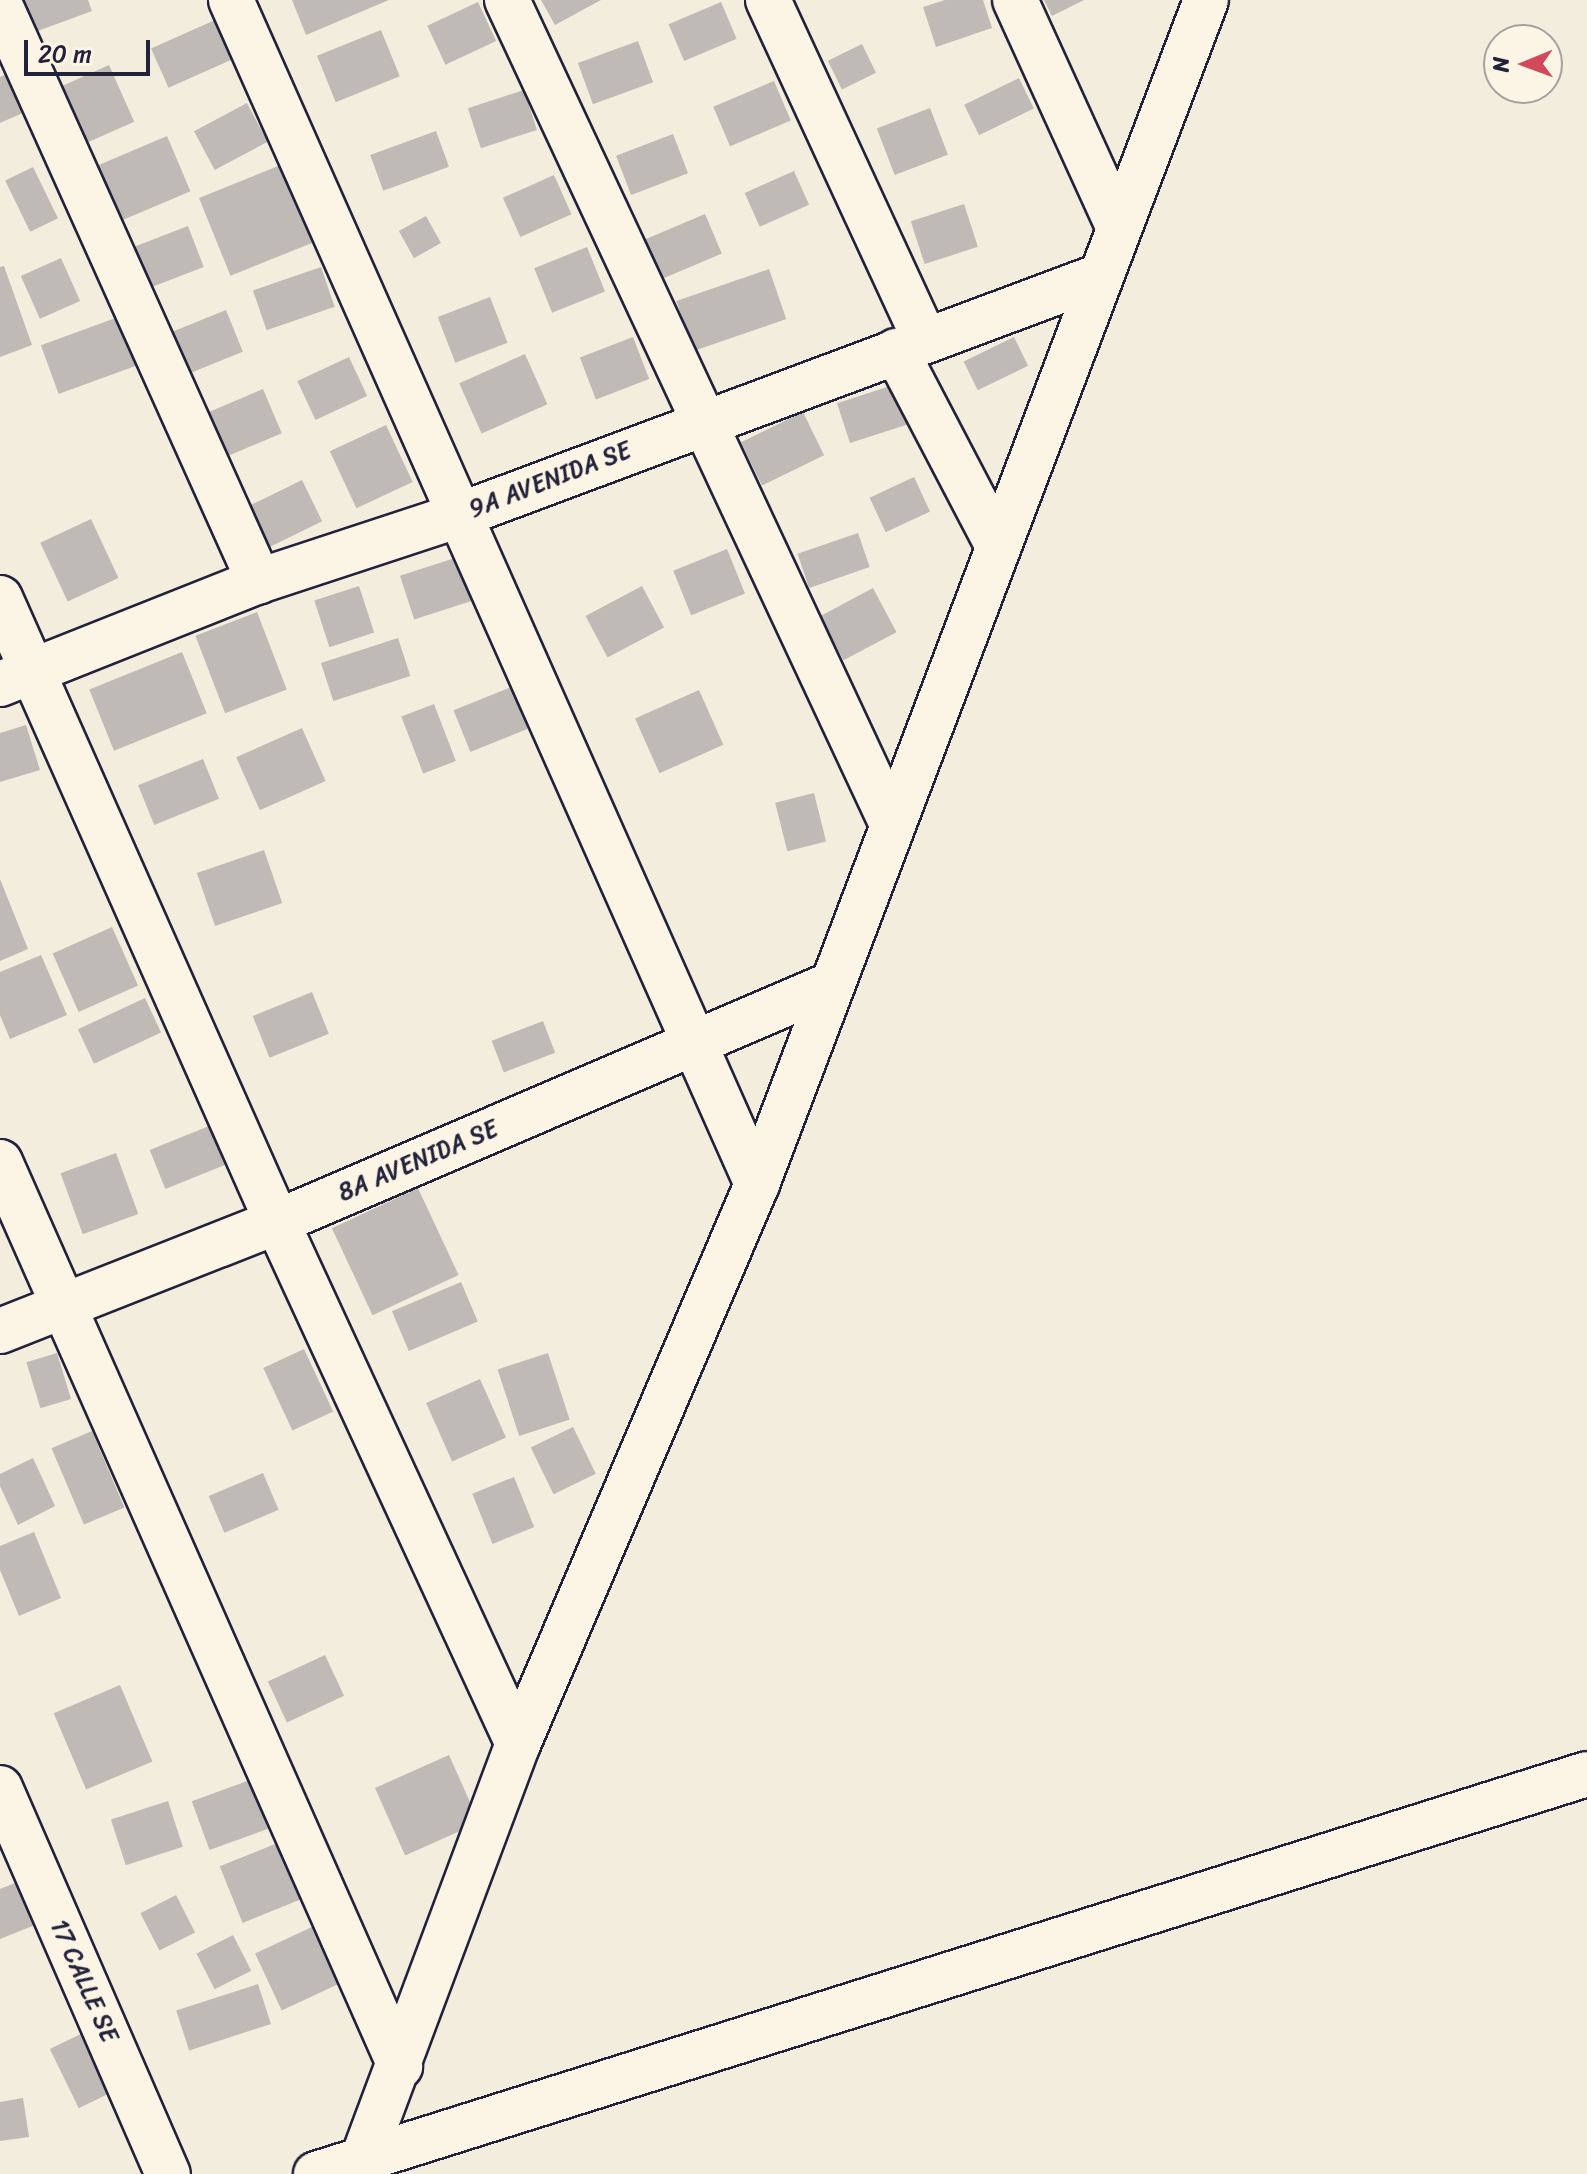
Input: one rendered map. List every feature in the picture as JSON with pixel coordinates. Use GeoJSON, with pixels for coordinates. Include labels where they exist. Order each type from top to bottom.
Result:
{"type":"FeatureCollection","features":[{"type":"Feature","properties":{"kind":"street"},"geometry":{"type":"LineString","coordinates":[[231,0],[757,1184]]}},
{"type":"Feature","properties":{"kind":"street"},"geometry":{"type":"LineString","coordinates":[[507,0],[892,824]]}},
{"type":"Feature","properties":{"kind":"street"},"geometry":{"type":"LineString","coordinates":[[768,0],[910,345],[998,546]]}},
{"type":"Feature","properties":{"kind":"street"},"geometry":{"type":"LineString","coordinates":[[1015,0],[1117,224]]}},
{"type":"Feature","properties":{"kind":"street"},"geometry":{"type":"LineString","coordinates":[[363,2158],[518,1744],[757,1184],[1117,224],[1206,0]]}},
{"type":"Feature","properties":{"kind":"street"},"geometry":{"type":"LineString","coordinates":[[0,5],[259,581]]}},
{"type":"Feature","properties":{"kind":"street","name":"9A AVENIDA SE"},"geometry":{"type":"LineString","coordinates":[[16,676],[259,581],[460,515],[703,420],[1100,276]]}},
{"type":"Feature","properties":{"kind":"street"},"geometry":{"type":"LineString","coordinates":[[0,598],[16,676],[277,1222],[518,1744]]}},
{"type":"Feature","properties":{"kind":"street","name":"8A AVENIDA SE"},"geometry":{"type":"LineString","coordinates":[[0,1331],[277,1222],[832,984]]}},
{"type":"Feature","properties":{"kind":"street"},"geometry":{"type":"LineString","coordinates":[[0,1162],[400,2066]]}},
{"type":"Feature","properties":{"kind":"street"},"geometry":{"type":"LineString","coordinates":[[316,2174],[1587,1774]]}},
{"type":"Feature","properties":{"kind":"street","name":"17 CALLE SE"},"geometry":{"type":"LineString","coordinates":[[0,1788],[168,2174]]}},
{"type":"Feature","properties":{"kind":"building"},"geometry":{"type":"Polygon","coordinates":[[[23,0],[88,0],[92,11],[35,32],[23,0]]]}},
{"type":"Feature","properties":{"kind":"building"},"geometry":{"type":"Polygon","coordinates":[[[292,0],[389,0],[306,35],[292,0]]]}},
{"type":"Feature","properties":{"kind":"building"},"geometry":{"type":"Polygon","coordinates":[[[541,0],[601,0],[555,25],[541,0]]]}},
{"type":"Feature","properties":{"kind":"building"},"geometry":{"type":"Polygon","coordinates":[[[945,0],[983,0],[992,28],[936,47],[923,7],[945,0]]]}},
{"type":"Feature","properties":{"kind":"building"},"geometry":{"type":"Polygon","coordinates":[[[1044,0],[1084,0],[1052,16],[1044,0]]]}},
{"type":"Feature","properties":{"kind":"building"},"geometry":{"type":"Polygon","coordinates":[[[478,2],[496,41],[445,65],[427,26],[478,2]]]}},
{"type":"Feature","properties":{"kind":"building"},"geometry":{"type":"Polygon","coordinates":[[[721,2],[737,39],[684,61],[669,24],[721,2]]]}},
{"type":"Feature","properties":{"kind":"building"},"geometry":{"type":"Polygon","coordinates":[[[215,20],[232,59],[169,88],[151,48],[215,20]]]}},
{"type":"Feature","properties":{"kind":"building"},"geometry":{"type":"Polygon","coordinates":[[[381,30],[400,76],[336,102],[317,56],[381,30]]]}},
{"type":"Feature","properties":{"kind":"building"},"geometry":{"type":"Polygon","coordinates":[[[638,41],[653,82],[593,104],[578,63],[638,41]]]}},
{"type":"Feature","properties":{"kind":"building"},"geometry":{"type":"Polygon","coordinates":[[[862,44],[876,73],[842,89],[828,61],[862,44]]]}},
{"type":"Feature","properties":{"kind":"building"},"geometry":{"type":"Polygon","coordinates":[[[109,65],[134,122],[87,143],[61,86],[109,65]]]}},
{"type":"Feature","properties":{"kind":"building"},"geometry":{"type":"Polygon","coordinates":[[[8,73],[25,112],[0,123],[0,77],[8,73]]]}},
{"type":"Feature","properties":{"kind":"building"},"geometry":{"type":"Polygon","coordinates":[[[1019,78],[1034,109],[979,135],[964,105],[1019,78]]]}},
{"type":"Feature","properties":{"kind":"building"},"geometry":{"type":"Polygon","coordinates":[[[774,81],[791,121],[730,146],[713,107],[774,81]]]}},
{"type":"Feature","properties":{"kind":"building"},"geometry":{"type":"Polygon","coordinates":[[[524,90],[537,130],[481,148],[468,108],[524,90]]]}},
{"type":"Feature","properties":{"kind":"building"},"geometry":{"type":"Polygon","coordinates":[[[247,103],[268,142],[215,170],[194,131],[247,103]]]}},
{"type":"Feature","properties":{"kind":"building"},"geometry":{"type":"Polygon","coordinates":[[[930,108],[948,155],[895,175],[877,128],[930,108]]]}},
{"type":"Feature","properties":{"kind":"building"},"geometry":{"type":"Polygon","coordinates":[[[436,131],[449,167],[383,191],[370,155],[436,131]]]}},
{"type":"Feature","properties":{"kind":"building"},"geometry":{"type":"Polygon","coordinates":[[[673,134],[688,173],[631,195],[616,156],[673,134]]]}},
{"type":"Feature","properties":{"kind":"building"},"geometry":{"type":"Polygon","coordinates":[[[167,136],[190,191],[112,224],[89,169],[167,136]]]}},
{"type":"Feature","properties":{"kind":"building"},"geometry":{"type":"Polygon","coordinates":[[[288,162],[319,240],[230,276],[199,198],[288,162]]]}},
{"type":"Feature","properties":{"kind":"building"},"geometry":{"type":"Polygon","coordinates":[[[33,167],[58,218],[30,232],[5,181],[33,167]]]}},
{"type":"Feature","properties":{"kind":"building"},"geometry":{"type":"Polygon","coordinates":[[[794,171],[809,205],[760,227],[745,193],[794,171]]]}},
{"type":"Feature","properties":{"kind":"building"},"geometry":{"type":"Polygon","coordinates":[[[554,175],[571,214],[520,237],[503,198],[554,175]]]}},
{"type":"Feature","properties":{"kind":"building"},"geometry":{"type":"Polygon","coordinates":[[[964,204],[978,247],[925,264],[911,221],[964,204]]]}},
{"type":"Feature","properties":{"kind":"building"},"geometry":{"type":"Polygon","coordinates":[[[705,214],[722,254],[661,279],[644,240],[705,214]]]}},
{"type":"Feature","properties":{"kind":"building"},"geometry":{"type":"Polygon","coordinates":[[[426,216],[441,243],[414,258],[399,231],[426,216]]]}},
{"type":"Feature","properties":{"kind":"building"},"geometry":{"type":"Polygon","coordinates":[[[188,226],[204,267],[149,288],[133,247],[188,226]]]}},
{"type":"Feature","properties":{"kind":"building"},"geometry":{"type":"Polygon","coordinates":[[[587,247],[605,292],[552,313],[534,268],[587,247]]]}},
{"type":"Feature","properties":{"kind":"building"},"geometry":{"type":"Polygon","coordinates":[[[61,258],[80,301],[40,319],[21,276],[61,258]]]}},
{"type":"Feature","properties":{"kind":"building"},"geometry":{"type":"Polygon","coordinates":[[[4,266],[32,345],[0,357],[0,267],[4,266]]]}},
{"type":"Feature","properties":{"kind":"building"},"geometry":{"type":"Polygon","coordinates":[[[321,267],[335,307],[267,330],[253,290],[321,267]]]}},
{"type":"Feature","properties":{"kind":"building"},"geometry":{"type":"Polygon","coordinates":[[[769,269],[786,319],[694,351],[676,301],[769,269]]]}},
{"type":"Feature","properties":{"kind":"building"},"geometry":{"type":"Polygon","coordinates":[[[490,297],[508,343],[455,363],[438,317],[490,297]]]}},
{"type":"Feature","properties":{"kind":"building"},"geometry":{"type":"Polygon","coordinates":[[[226,310],[243,352],[180,377],[163,335],[226,310]]]}},
{"type":"Feature","properties":{"kind":"building"},"geometry":{"type":"Polygon","coordinates":[[[132,312],[150,361],[59,394],[41,345],[132,312]]]}},
{"type":"Feature","properties":{"kind":"building"},"geometry":{"type":"Polygon","coordinates":[[[633,337],[649,379],[596,399],[580,357],[633,337]]]}},
{"type":"Feature","properties":{"kind":"building"},"geometry":{"type":"Polygon","coordinates":[[[1014,337],[1028,366],[978,390],[964,362],[1014,337]]]}},
{"type":"Feature","properties":{"kind":"building"},"geometry":{"type":"Polygon","coordinates":[[[525,354],[547,404],[482,434],[459,383],[525,354]]]}},
{"type":"Feature","properties":{"kind":"building"},"geometry":{"type":"Polygon","coordinates":[[[349,357],[367,396],[316,420],[297,381],[349,357]]]}},
{"type":"Feature","properties":{"kind":"building"},"geometry":{"type":"Polygon","coordinates":[[[896,384],[909,424],[850,443],[837,403],[896,384]]]}},
{"type":"Feature","properties":{"kind":"building"},"geometry":{"type":"Polygon","coordinates":[[[263,389],[282,433],[222,459],[203,414],[263,389]]]}},
{"type":"Feature","properties":{"kind":"building"},"geometry":{"type":"Polygon","coordinates":[[[803,412],[824,455],[762,485],[741,442],[803,412]]]}},
{"type":"Feature","properties":{"kind":"building"},"geometry":{"type":"Polygon","coordinates":[[[386,425],[413,482],[356,508],[330,451],[386,425]]]}},
{"type":"Feature","properties":{"kind":"building"},"geometry":{"type":"Polygon","coordinates":[[[914,477],[930,511],[886,532],[870,498],[914,477]]]}},
{"type":"Feature","properties":{"kind":"building"},"geometry":{"type":"Polygon","coordinates":[[[302,480],[322,521],[269,547],[249,506],[302,480]]]}},
{"type":"Feature","properties":{"kind":"building"},"geometry":{"type":"Polygon","coordinates":[[[91,519],[118,578],[68,602],[40,543],[91,519]]]}},
{"type":"Feature","properties":{"kind":"building"},"geometry":{"type":"Polygon","coordinates":[[[858,533],[870,567],[809,588],[797,554],[858,533]]]}},
{"type":"Feature","properties":{"kind":"building"},"geometry":{"type":"Polygon","coordinates":[[[727,549],[745,594],[691,615],[673,571],[727,549]]]}},
{"type":"Feature","properties":{"kind":"building"},"geometry":{"type":"Polygon","coordinates":[[[458,557],[472,601],[414,620],[400,576],[458,557]]]}},
{"type":"Feature","properties":{"kind":"building"},"geometry":{"type":"Polygon","coordinates":[[[359,586],[374,633],[329,647],[314,601],[359,586]]]}},
{"type":"Feature","properties":{"kind":"building"},"geometry":{"type":"Polygon","coordinates":[[[642,586],[664,627],[608,658],[585,616],[642,586]]]}},
{"type":"Feature","properties":{"kind":"building"},"geometry":{"type":"Polygon","coordinates":[[[873,588],[896,632],[843,660],[820,616],[873,588]]]}},
{"type":"Feature","properties":{"kind":"building"},"geometry":{"type":"Polygon","coordinates":[[[257,612],[287,689],[225,713],[195,636],[257,612]]]}},
{"type":"Feature","properties":{"kind":"building"},"geometry":{"type":"Polygon","coordinates":[[[398,638],[410,676],[333,701],[321,663],[398,638]]]}},
{"type":"Feature","properties":{"kind":"building"},"geometry":{"type":"Polygon","coordinates":[[[182,652],[207,713],[114,751],[89,689],[182,652]]]}},
{"type":"Feature","properties":{"kind":"building"},"geometry":{"type":"Polygon","coordinates":[[[511,687],[528,729],[470,752],[454,710],[511,687]]]}},
{"type":"Feature","properties":{"kind":"building"},"geometry":{"type":"Polygon","coordinates":[[[699,690],[723,745],[659,773],[635,718],[699,690]]]}},
{"type":"Feature","properties":{"kind":"building"},"geometry":{"type":"Polygon","coordinates":[[[434,704],[456,761],[423,773],[401,717],[434,704]]]}},
{"type":"Feature","properties":{"kind":"building"},"geometry":{"type":"Polygon","coordinates":[[[26,725],[40,770],[0,782],[0,733],[26,725]]]}},
{"type":"Feature","properties":{"kind":"building"},"geometry":{"type":"Polygon","coordinates":[[[302,728],[326,781],[260,810],[236,757],[302,728]]]}},
{"type":"Feature","properties":{"kind":"building"},"geometry":{"type":"Polygon","coordinates":[[[203,759],[219,799],[154,825],[138,785],[203,759]]]}},
{"type":"Feature","properties":{"kind":"building"},"geometry":{"type":"Polygon","coordinates":[[[814,793],[826,842],[787,851],[775,803],[814,793]]]}},
{"type":"Feature","properties":{"kind":"building"},"geometry":{"type":"Polygon","coordinates":[[[264,850],[282,903],[215,926],[197,873],[264,850]]]}},
{"type":"Feature","properties":{"kind":"building"},"geometry":{"type":"Polygon","coordinates":[[[0,879],[28,949],[0,961],[0,879]]]}},
{"type":"Feature","properties":{"kind":"building"},"geometry":{"type":"Polygon","coordinates":[[[112,927],[138,985],[79,1012],[53,953],[112,927]]]}},
{"type":"Feature","properties":{"kind":"building"},"geometry":{"type":"Polygon","coordinates":[[[41,955],[67,1015],[10,1039],[0,1015],[0,972],[41,955]]]}},
{"type":"Feature","properties":{"kind":"building"},"geometry":{"type":"Polygon","coordinates":[[[312,992],[329,1034],[270,1058],[253,1016],[312,992]]]}},
{"type":"Feature","properties":{"kind":"building"},"geometry":{"type":"Polygon","coordinates":[[[145,998],[161,1032],[94,1064],[78,1029],[145,998]]]}},
{"type":"Feature","properties":{"kind":"building"},"geometry":{"type":"Polygon","coordinates":[[[543,1021],[555,1053],[504,1072],[492,1041],[543,1021]]]}},
{"type":"Feature","properties":{"kind":"building"},"geometry":{"type":"Polygon","coordinates":[[[209,1126],[225,1165],[165,1189],[150,1150],[209,1126]]]}},
{"type":"Feature","properties":{"kind":"building"},"geometry":{"type":"Polygon","coordinates":[[[116,1153],[138,1214],[83,1234],[61,1173],[116,1153]]]}},
{"type":"Feature","properties":{"kind":"building"},"geometry":{"type":"Polygon","coordinates":[[[418,1188],[459,1275],[372,1315],[332,1228],[418,1188]]]}},
{"type":"Feature","properties":{"kind":"building"},"geometry":{"type":"Polygon","coordinates":[[[461,1282],[478,1322],[409,1351],[392,1311],[461,1282]]]}},
{"type":"Feature","properties":{"kind":"building"},"geometry":{"type":"Polygon","coordinates":[[[304,1349],[333,1412],[292,1431],[263,1368],[304,1349]]]}},
{"type":"Feature","properties":{"kind":"building"},"geometry":{"type":"Polygon","coordinates":[[[57,1353],[71,1399],[40,1408],[26,1362],[57,1353]]]}},
{"type":"Feature","properties":{"kind":"building"},"geometry":{"type":"Polygon","coordinates":[[[548,1353],[570,1420],[519,1436],[498,1369],[548,1353]]]}},
{"type":"Feature","properties":{"kind":"building"},"geometry":{"type":"Polygon","coordinates":[[[480,1379],[506,1437],[452,1461],[426,1403],[480,1379]]]}},
{"type":"Feature","properties":{"kind":"building"},"geometry":{"type":"Polygon","coordinates":[[[573,1427],[596,1474],[554,1494],[531,1448],[573,1427]]]}},
{"type":"Feature","properties":{"kind":"building"},"geometry":{"type":"Polygon","coordinates":[[[92,1431],[124,1507],[84,1525],[51,1448],[92,1431]]]}},
{"type":"Feature","properties":{"kind":"building"},"geometry":{"type":"Polygon","coordinates":[[[33,1458],[55,1506],[18,1525],[0,1486],[0,1474],[33,1458]]]}},
{"type":"Feature","properties":{"kind":"building"},"geometry":{"type":"Polygon","coordinates":[[[263,1473],[279,1510],[224,1533],[209,1496],[263,1473]]]}},
{"type":"Feature","properties":{"kind":"building"},"geometry":{"type":"Polygon","coordinates":[[[514,1477],[534,1527],[493,1544],[472,1494],[514,1477]]]}},
{"type":"Feature","properties":{"kind":"building"},"geometry":{"type":"Polygon","coordinates":[[[34,1532],[61,1598],[19,1616],[0,1570],[0,1546],[34,1532]]]}},
{"type":"Feature","properties":{"kind":"building"},"geometry":{"type":"Polygon","coordinates":[[[325,1655],[344,1696],[287,1722],[268,1682],[325,1655]]]}},
{"type":"Feature","properties":{"kind":"building"},"geometry":{"type":"Polygon","coordinates":[[[120,1685],[152,1761],[86,1790],[54,1713],[120,1685]]]}},
{"type":"Feature","properties":{"kind":"building"},"geometry":{"type":"Polygon","coordinates":[[[449,1755],[479,1823],[405,1856],[375,1788],[449,1755]]]}},
{"type":"Feature","properties":{"kind":"building"},"geometry":{"type":"Polygon","coordinates":[[[250,1780],[268,1829],[210,1850],[192,1801],[250,1780]]]}},
{"type":"Feature","properties":{"kind":"building"},"geometry":{"type":"Polygon","coordinates":[[[168,1801],[183,1847],[126,1865],[111,1820],[168,1801]]]}},
{"type":"Feature","properties":{"kind":"building"},"geometry":{"type":"Polygon","coordinates":[[[280,1842],[303,1899],[243,1923],[220,1866],[280,1842]]]}},
{"type":"Feature","properties":{"kind":"building"},"geometry":{"type":"Polygon","coordinates":[[[33,1876],[50,1919],[0,1939],[0,1889],[33,1876]]]}},
{"type":"Feature","properties":{"kind":"building"},"geometry":{"type":"Polygon","coordinates":[[[176,1895],[195,1932],[159,1951],[140,1913],[176,1895]]]}},
{"type":"Feature","properties":{"kind":"building"},"geometry":{"type":"Polygon","coordinates":[[[314,1926],[341,1983],[282,2011],[255,1953],[314,1926]]]}},
{"type":"Feature","properties":{"kind":"building"},"geometry":{"type":"Polygon","coordinates":[[[233,1935],[251,1971],[215,1989],[196,1954],[233,1935]]]}},
{"type":"Feature","properties":{"kind":"building"},"geometry":{"type":"Polygon","coordinates":[[[258,1984],[271,2024],[189,2051],[176,2011],[258,1984]]]}},
{"type":"Feature","properties":{"kind":"building"},"geometry":{"type":"Polygon","coordinates":[[[93,2028],[122,2087],[79,2108],[50,2049],[93,2028]]]}},
{"type":"Feature","properties":{"kind":"building"},"geometry":{"type":"Polygon","coordinates":[[[23,2098],[29,2137],[0,2141],[0,2102],[23,2098]]]}}]}
